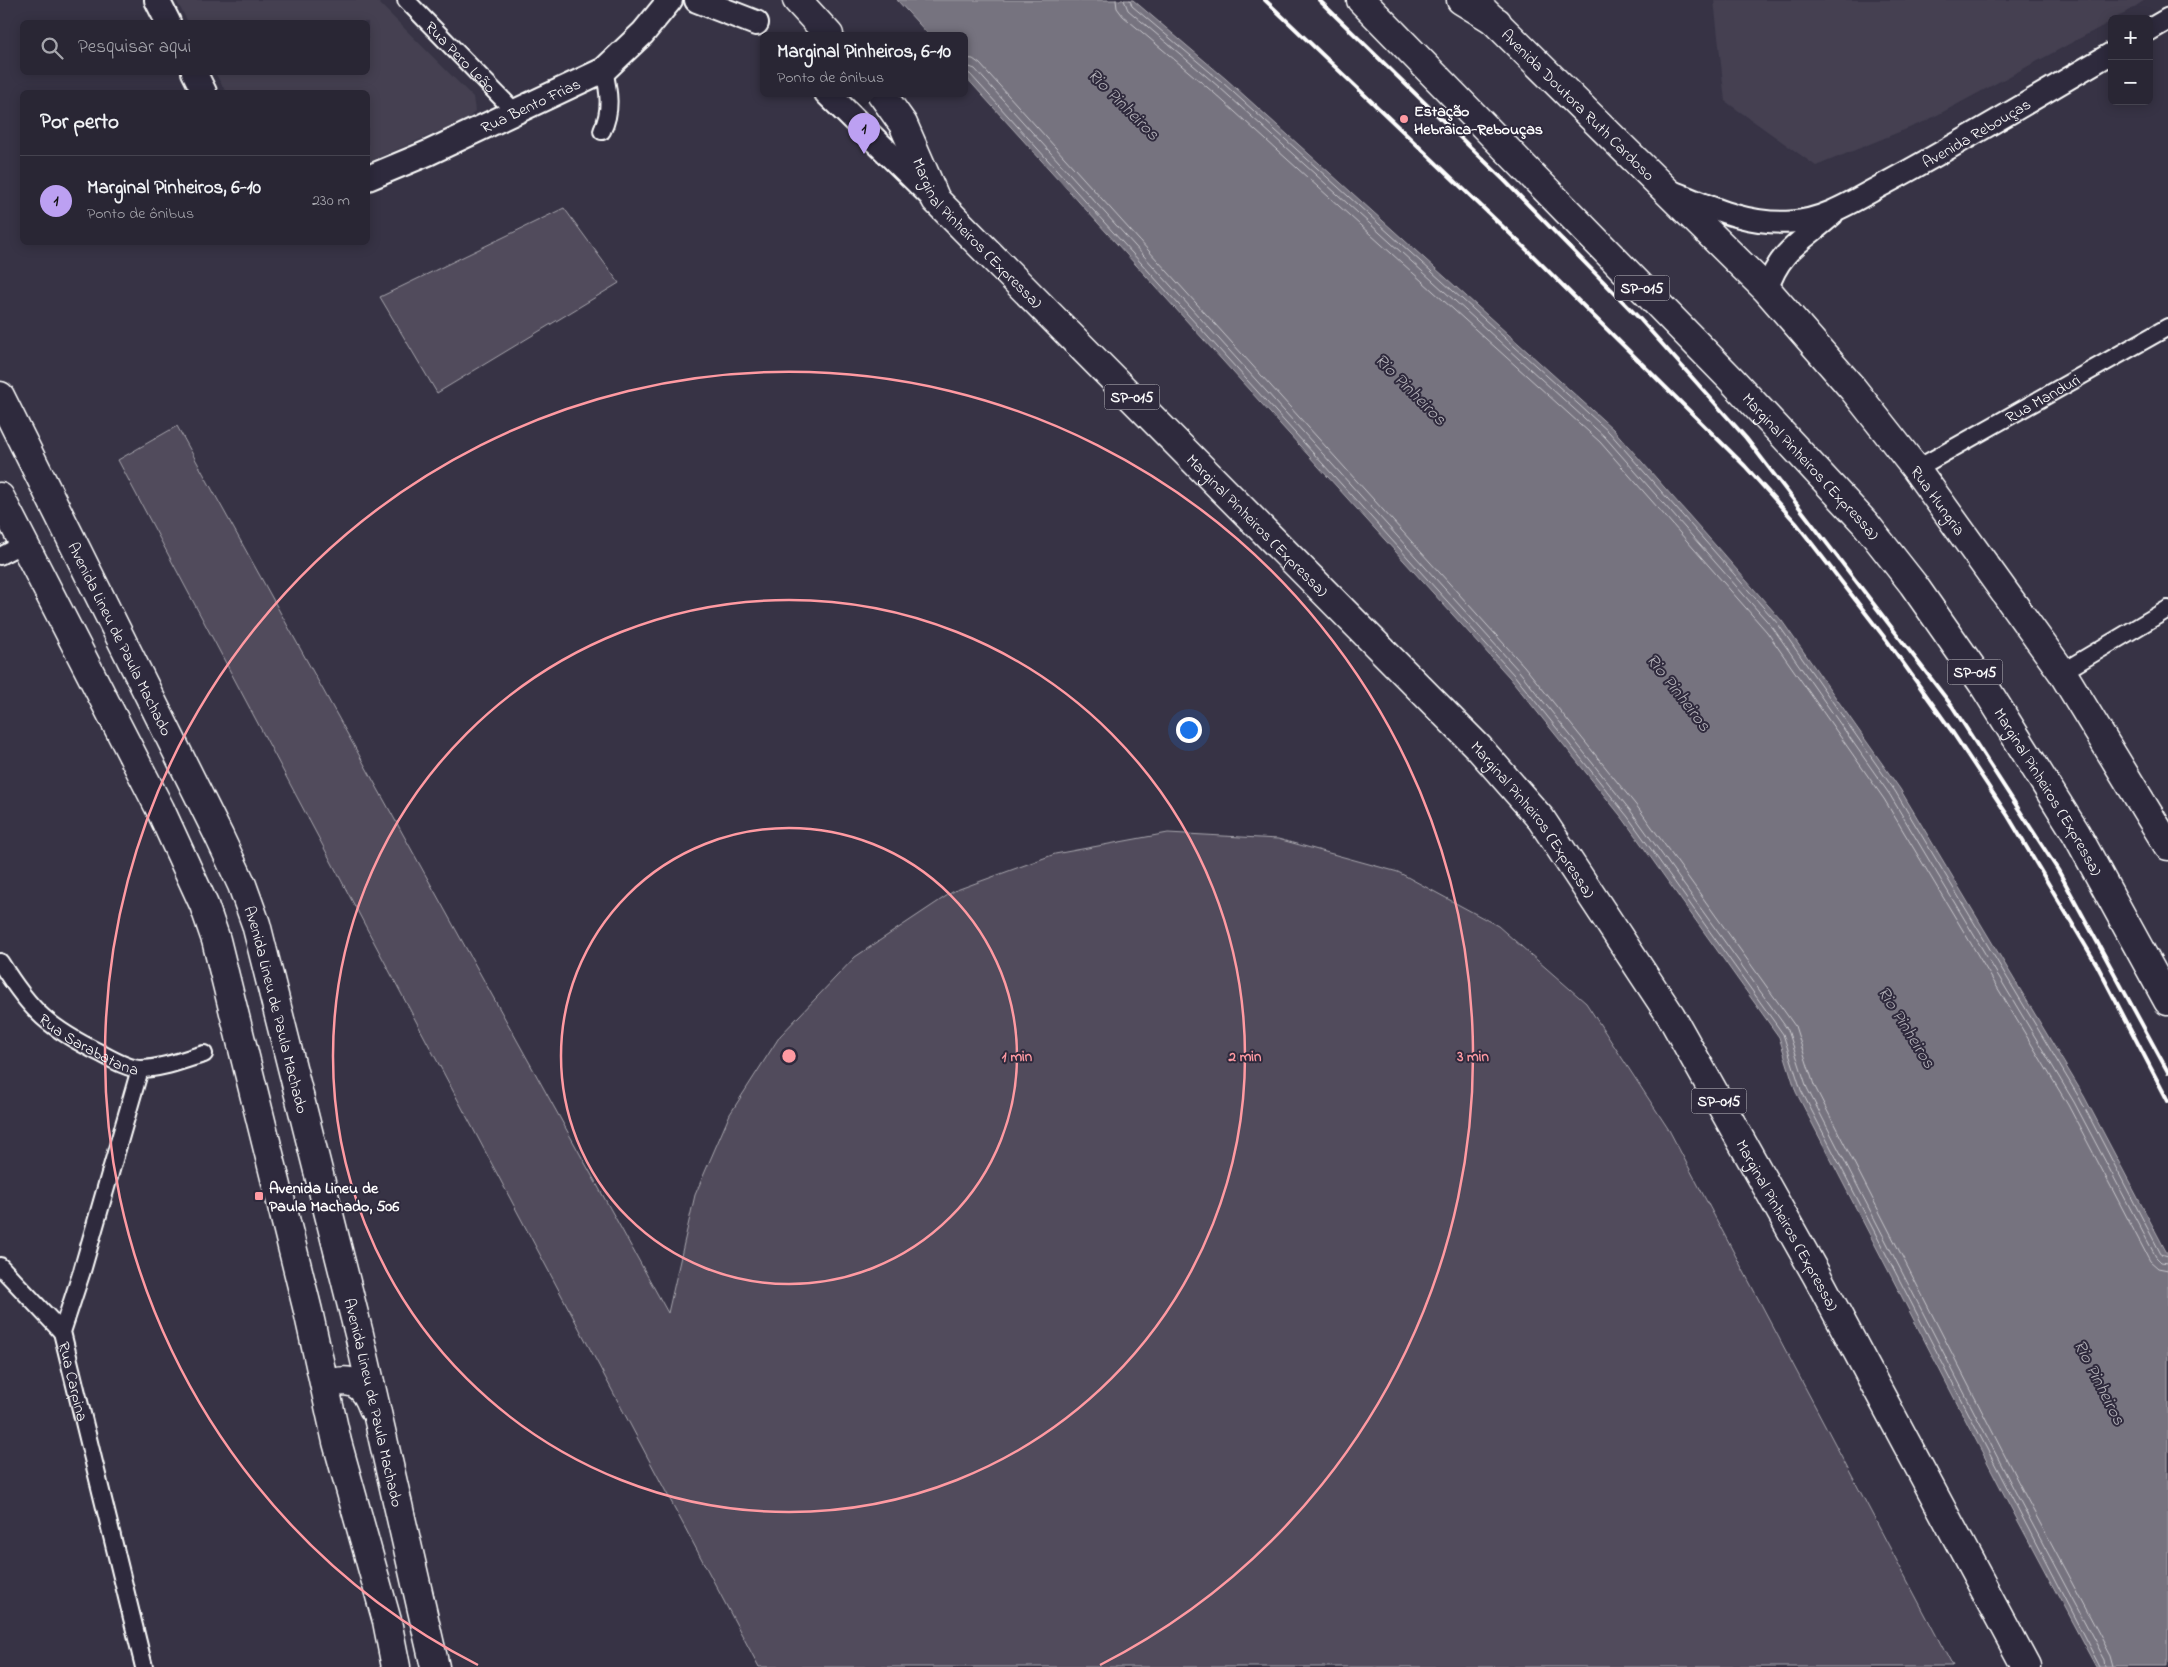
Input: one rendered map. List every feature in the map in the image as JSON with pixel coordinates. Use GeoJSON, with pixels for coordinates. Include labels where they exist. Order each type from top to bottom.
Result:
{"type":"FeatureCollection","features":[{"type":"Feature","properties":{"kind":"highway"},"geometry":{"type":"LineString","coordinates":[[797,0],[826,32]]}},
{"type":"Feature","properties":{"kind":"highway","name":"Marginal Pinheiros (Expressa)"},"geometry":{"type":"LineString","coordinates":[[1361,0],[1731,379],[1865,523],[1913,584],[1983,684],[2076,833],[2168,1001]]}},
{"type":"Feature","properties":{"kind":"highway"},"geometry":{"type":"LineString","coordinates":[[1461,0],[1497,22]]}},
{"type":"Feature","properties":{"kind":"highway","name":"Avenida Doutora Ruth Cardoso"},"geometry":{"type":"LineString","coordinates":[[1472,0],[1497,22],[1665,188]]}},
{"type":"Feature","properties":{"kind":"highway","name":"Marginal Pinheiros (Expressa)"},"geometry":{"type":"LineString","coordinates":[[884,97],[903,124],[936,200],[1479,748],[1541,819],[1671,1016],[1821,1284],[2026,1667]]}},
{"type":"Feature","properties":{"kind":"highway","name":"Rua Hungria"},"geometry":{"type":"LineString","coordinates":[[1665,188],[1767,290],[1853,389],[1916,470],[2062,672],[2168,846]]}},
{"type":"Feature","properties":{"kind":"highway","name":"Avenida Lineu de Paula Machado"},"geometry":{"type":"LineString","coordinates":[[0,396],[242,885],[256,924],[359,1334],[435,1667]]}},
{"type":"Feature","properties":{"kind":"highway"},"geometry":{"type":"LineString","coordinates":[[0,497],[11,550],[160,809],[204,905],[216,940],[308,1311],[337,1442],[386,1621],[396,1667]]}},
{"type":"Feature","properties":{"kind":"highway"},"geometry":{"type":"LineString","coordinates":[[308,1311],[320,1329],[328,1336],[340,1338],[359,1334]]}},
{"type":"Feature","properties":{"kind":"highway"},"geometry":{"type":"LineString","coordinates":[[325,1386],[336,1381],[346,1381],[364,1388],[382,1433]]}},
{"type":"Feature","properties":{"kind":"main road"},"geometry":{"type":"LineString","coordinates":[[157,0],[167,20]]}},
{"type":"Feature","properties":{"kind":"main road","name":"Rua Bento Frias"},"geometry":{"type":"LineString","coordinates":[[370,177],[516,113],[604,70],[642,33],[670,0]]}},
{"type":"Feature","properties":{"kind":"main road"},"geometry":{"type":"LineString","coordinates":[[697,0],[762,29]]}},
{"type":"Feature","properties":{"kind":"main road"},"geometry":{"type":"LineString","coordinates":[[733,0],[762,29]]}},
{"type":"Feature","properties":{"kind":"main road"},"geometry":{"type":"LineString","coordinates":[[196,75],[203,90]]}},
{"type":"Feature","properties":{"kind":"main road"},"geometry":{"type":"LineString","coordinates":[[831,97],[936,200]]}},
{"type":"Feature","properties":{"kind":"street","name":"Rua Pero Leão"},"geometry":{"type":"LineString","coordinates":[[406,0],[516,113]]}},
{"type":"Feature","properties":{"kind":"street","name":"Avenida Rebouças"},"geometry":{"type":"LineString","coordinates":[[1767,290],[1776,265],[1787,252],[1838,209],[1939,154],[2108,55]]}},
{"type":"Feature","properties":{"kind":"street"},"geometry":{"type":"LineString","coordinates":[[602,131],[608,119],[609,108],[604,70]]}},
{"type":"Feature","properties":{"kind":"street","name":"Avenida Rebouças"},"geometry":{"type":"LineString","coordinates":[[1665,188],[1726,214],[1756,221],[1793,222],[1838,209]]}},
{"type":"Feature","properties":{"kind":"street","name":"Rua Manduri"},"geometry":{"type":"LineString","coordinates":[[1916,470],[2168,327]]}},
{"type":"Feature","properties":{"kind":"street"},"geometry":{"type":"LineString","coordinates":[[2062,672],[2168,609]]}},
{"type":"Feature","properties":{"kind":"street","name":"Rua Sarabatana"},"geometry":{"type":"LineString","coordinates":[[0,962],[16,987],[47,1023],[102,1055],[140,1069],[204,1054]]}},
{"type":"Feature","properties":{"kind":"street","name":"Rua Carpina"},"geometry":{"type":"LineString","coordinates":[[140,1069],[82,1271],[62,1332],[144,1667]]}},
{"type":"Feature","properties":{"kind":"street"},"geometry":{"type":"LineString","coordinates":[[0,1266],[62,1332]]}},
{"type":"Feature","properties":{"kind":"shaded area"},"geometry":{"type":"Polygon","coordinates":[[[176,0],[376,0],[473,97],[475,111],[468,119],[370,161],[370,90],[225,90],[216,75],[370,75],[370,20],[187,20],[176,0]]]}},
{"type":"Feature","properties":{"kind":"shaded area"},"geometry":{"type":"Polygon","coordinates":[[[1714,0],[2145,0],[2122,15],[2108,15],[2108,23],[1926,121],[1816,166],[1725,101],[1714,0]]]}},
{"type":"Feature","properties":{"kind":"shaded area"},"geometry":{"type":"Polygon","coordinates":[[[564,208],[619,283],[437,393],[380,297],[564,208]]]}},
{"type":"Feature","properties":{"kind":"shaded area"},"geometry":{"type":"Polygon","coordinates":[[[177,426],[668,1313],[695,1195],[730,1114],[780,1036],[855,957],[954,891],[1055,854],[1168,833],[1278,839],[1398,872],[1498,926],[1586,1003],[1669,1130],[1953,1667],[759,1667],[118,460],[177,426]]]}},
{"type":"Feature","properties":{"kind":"water","name":"Rio Pinheiros"},"geometry":{"type":"Polygon","coordinates":[[[897,0],[1133,0],[1226,79],[1613,429],[1782,621],[1900,789],[2084,1096],[2168,1255],[2168,1667],[2096,1667],[2009,1504],[1796,1092],[1779,1037],[1624,820],[1510,678],[968,79],[968,32],[926,32],[897,0]]]}},
{"type":"Feature","properties":{"kind":"railway"},"geometry":{"type":"LineString","coordinates":[[1265,0],[1522,245],[1745,466],[1796,523],[1888,642],[1951,730],[2008,816],[2097,965],[2168,1101]]}},
{"type":"Feature","properties":{"kind":"railway"},"geometry":{"type":"LineString","coordinates":[[1319,0],[1504,180],[1639,318],[1746,438],[1952,706],[2058,870],[2168,1072]]}},
{"type":"Feature","properties":{"kind":"place","name":"Estação Hebraica-Rebouças"},"geometry":{"type":"Point","coordinates":[1404,119]}},
{"type":"Feature","properties":{"kind":"place","name":"Marginal Pinheiros, 6-10"},"geometry":{"type":"Point","coordinates":[864,154]}},
{"type":"Feature","properties":{"kind":"place","name":"Avenida Lineu de Paula Machado, 506"},"geometry":{"type":"Point","coordinates":[259,1196]}}]}
